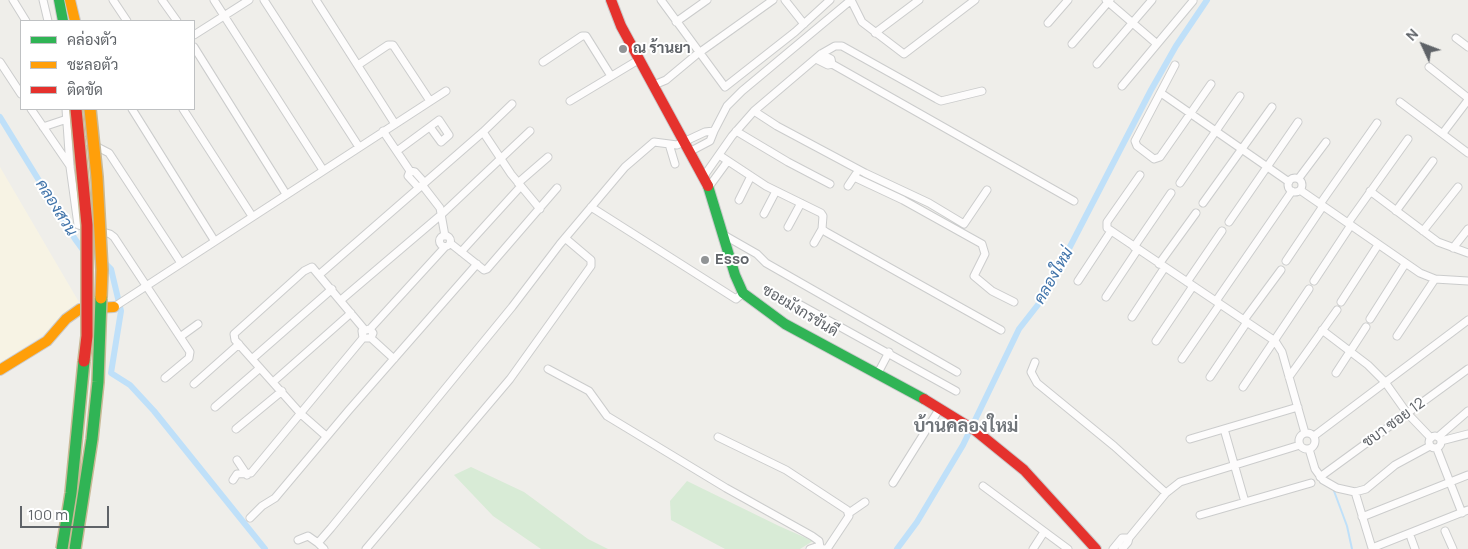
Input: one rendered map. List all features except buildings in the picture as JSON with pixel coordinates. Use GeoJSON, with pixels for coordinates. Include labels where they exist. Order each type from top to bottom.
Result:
{"type":"FeatureCollection","features":[{"type":"Feature","properties":{"kind":"main road"},"geometry":{"type":"LineString","coordinates":[[58,0],[63,20]]}},
{"type":"Feature","properties":{"kind":"main road"},"geometry":{"type":"LineString","coordinates":[[70,0],[75,20]]}},
{"type":"Feature","properties":{"kind":"main road","name":"ซอยมังกรขันดี"},"geometry":{"type":"LineString","coordinates":[[611,0],[621,26],[640,59],[659,83],[704,176],[734,275],[743,293],[785,324],[878,373],[972,428],[1024,470],[1094,548]]}},
{"type":"Feature","properties":{"kind":"main road"},"geometry":{"type":"LineString","coordinates":[[62,549],[71,493],[87,336],[87,225],[76,110]]}},
{"type":"Feature","properties":{"kind":"main road"},"geometry":{"type":"LineString","coordinates":[[75,549],[94,420],[102,270],[97,177],[90,110]]}},
{"type":"Feature","properties":{"kind":"main road"},"geometry":{"type":"LineString","coordinates":[[0,370],[47,341],[66,319],[80,309],[118,304]]}},
{"type":"Feature","properties":{"kind":"street"},"geometry":{"type":"LineString","coordinates":[[13,0],[25,20]]}},
{"type":"Feature","properties":{"kind":"street"},"geometry":{"type":"LineString","coordinates":[[43,0],[48,20]]}},
{"type":"Feature","properties":{"kind":"street"},"geometry":{"type":"LineString","coordinates":[[113,0],[126,20]]}},
{"type":"Feature","properties":{"kind":"street"},"geometry":{"type":"LineString","coordinates":[[162,0],[176,20]]}},
{"type":"Feature","properties":{"kind":"street"},"geometry":{"type":"LineString","coordinates":[[214,0],[323,170]]}},
{"type":"Feature","properties":{"kind":"street"},"geometry":{"type":"LineString","coordinates":[[195,34],[249,0]]}},
{"type":"Feature","properties":{"kind":"street"},"geometry":{"type":"LineString","coordinates":[[264,0],[359,147]]}},
{"type":"Feature","properties":{"kind":"street"},"geometry":{"type":"LineString","coordinates":[[316,0],[395,124]]}},
{"type":"Feature","properties":{"kind":"street"},"geometry":{"type":"LineString","coordinates":[[660,0],[722,86],[728,87],[830,0]]}},
{"type":"Feature","properties":{"kind":"street"},"geometry":{"type":"LineString","coordinates":[[676,22],[707,0]]}},
{"type":"Feature","properties":{"kind":"street"},"geometry":{"type":"LineString","coordinates":[[659,83],[672,76],[698,53],[773,0]]}},
{"type":"Feature","properties":{"kind":"street"},"geometry":{"type":"LineString","coordinates":[[785,0],[804,24]]}},
{"type":"Feature","properties":{"kind":"street"},"geometry":{"type":"LineString","coordinates":[[318,543],[479,348],[591,206],[625,167],[654,142],[661,141],[688,146],[705,132],[714,131],[727,106],[742,91],[851,0],[862,22],[904,54],[975,0]]}},
{"type":"Feature","properties":{"kind":"street"},"geometry":{"type":"LineString","coordinates":[[875,33],[919,0]]}},
{"type":"Feature","properties":{"kind":"street"},"geometry":{"type":"LineString","coordinates":[[1048,22],[1068,0]]}},
{"type":"Feature","properties":{"kind":"street"},"geometry":{"type":"LineString","coordinates":[[1097,64],[1152,0]]}},
{"type":"Feature","properties":{"kind":"street"},"geometry":{"type":"LineString","coordinates":[[1072,44],[1108,1],[1157,44]]}},
{"type":"Feature","properties":{"kind":"street"},"geometry":{"type":"LineString","coordinates":[[1122,86],[1193,1]]}},
{"type":"Feature","properties":{"kind":"street"},"geometry":{"type":"LineString","coordinates":[[543,62],[582,36],[586,36],[611,76]]}},
{"type":"Feature","properties":{"kind":"street"},"geometry":{"type":"LineString","coordinates":[[1456,38],[1468,47]]}},
{"type":"Feature","properties":{"kind":"street"},"geometry":{"type":"LineString","coordinates":[[358,65],[388,45],[393,45],[430,102]]}},
{"type":"Feature","properties":{"kind":"street"},"geometry":{"type":"LineString","coordinates":[[704,176],[718,155],[754,111],[835,46],[842,46],[941,101],[982,91]]}},
{"type":"Feature","properties":{"kind":"street"},"geometry":{"type":"LineString","coordinates":[[195,49],[286,194]]}},
{"type":"Feature","properties":{"kind":"street"},"geometry":{"type":"LineString","coordinates":[[819,57],[831,59],[832,64],[1074,201]]}},
{"type":"Feature","properties":{"kind":"street"},"geometry":{"type":"LineString","coordinates":[[570,101],[640,59]]}},
{"type":"Feature","properties":{"kind":"street"},"geometry":{"type":"LineString","coordinates":[[0,62],[20,92]]}},
{"type":"Feature","properties":{"kind":"street"},"geometry":{"type":"LineString","coordinates":[[1175,65],[1135,144],[1154,159],[1160,157],[1211,84]]}},
{"type":"Feature","properties":{"kind":"street"},"geometry":{"type":"LineString","coordinates":[[1429,67],[1468,99],[1442,133]]}},
{"type":"Feature","properties":{"kind":"street"},"geometry":{"type":"LineString","coordinates":[[118,304],[446,91]]}},
{"type":"Feature","properties":{"kind":"street"},"geometry":{"type":"LineString","coordinates":[[1161,93],[1289,182],[1292,191]]}},
{"type":"Feature","properties":{"kind":"street"},"geometry":{"type":"LineString","coordinates":[[1180,184],[1240,96]]}},
{"type":"Feature","properties":{"kind":"street"},"geometry":{"type":"LineString","coordinates":[[1400,102],[1468,153]]}},
{"type":"Feature","properties":{"kind":"street"},"geometry":{"type":"LineString","coordinates":[[320,274],[483,132],[512,104]]}},
{"type":"Feature","properties":{"kind":"street"},"geometry":{"type":"LineString","coordinates":[[1203,203],[1272,107]]}},
{"type":"Feature","properties":{"kind":"street"},"geometry":{"type":"LineString","coordinates":[[32,110],[70,167]]}},
{"type":"Feature","properties":{"kind":"street"},"geometry":{"type":"LineString","coordinates":[[66,110],[70,167],[78,225],[110,234],[146,285],[191,355],[165,378]]}},
{"type":"Feature","properties":{"kind":"street"},"geometry":{"type":"LineString","coordinates":[[133,110],[214,240]]}},
{"type":"Feature","properties":{"kind":"street"},"geometry":{"type":"LineString","coordinates":[[184,110],[252,216]]}},
{"type":"Feature","properties":{"kind":"street"},"geometry":{"type":"LineString","coordinates":[[754,111],[777,126],[859,170],[929,203],[964,224],[987,190]]}},
{"type":"Feature","properties":{"kind":"street"},"geometry":{"type":"LineString","coordinates":[[43,127],[67,119]]}},
{"type":"Feature","properties":{"kind":"street"},"geometry":{"type":"LineString","coordinates":[[1229,222],[1298,122]]}},
{"type":"Feature","properties":{"kind":"street"},"geometry":{"type":"LineString","coordinates":[[1286,261],[1377,123]]}},
{"type":"Feature","properties":{"kind":"street"},"geometry":{"type":"LineString","coordinates":[[404,162],[397,151],[430,127]]}},
{"type":"Feature","properties":{"kind":"street"},"geometry":{"type":"LineString","coordinates":[[367,329],[447,245],[448,237],[444,236],[442,214],[436,202],[421,185],[415,172],[410,171],[383,131]]}},
{"type":"Feature","properties":{"kind":"street"},"geometry":{"type":"LineString","coordinates":[[341,300],[442,214],[530,131]]}},
{"type":"Feature","properties":{"kind":"street"},"geometry":{"type":"LineString","coordinates":[[68,132],[109,153],[181,263]]}},
{"type":"Feature","properties":{"kind":"street"},"geometry":{"type":"LineString","coordinates":[[483,132],[519,184],[540,209]]}},
{"type":"Feature","properties":{"kind":"street"},"geometry":{"type":"LineString","coordinates":[[736,132],[830,184]]}},
{"type":"Feature","properties":{"kind":"street"},"geometry":{"type":"LineString","coordinates":[[1314,281],[1370,191],[1408,139]]}},
{"type":"Feature","properties":{"kind":"street"},"geometry":{"type":"LineString","coordinates":[[1299,178],[1326,142]]}},
{"type":"Feature","properties":{"kind":"street"},"geometry":{"type":"LineString","coordinates":[[669,144],[675,164]]}},
{"type":"Feature","properties":{"kind":"street"},"geometry":{"type":"LineString","coordinates":[[718,155],[776,191],[821,213],[823,216],[822,229],[814,243]]}},
{"type":"Feature","properties":{"kind":"street"},"geometry":{"type":"LineString","coordinates":[[461,252],[519,184],[548,157]]}},
{"type":"Feature","properties":{"kind":"street"},"geometry":{"type":"LineString","coordinates":[[1396,211],[1433,161]]}},
{"type":"Feature","properties":{"kind":"street"},"geometry":{"type":"LineString","coordinates":[[708,188],[728,162]]}},
{"type":"Feature","properties":{"kind":"street"},"geometry":{"type":"LineString","coordinates":[[848,186],[859,170]]}},
{"type":"Feature","properties":{"kind":"street"},"geometry":{"type":"LineString","coordinates":[[1140,174],[1106,226],[1162,266],[1275,341],[1282,352],[1305,433]]}},
{"type":"Feature","properties":{"kind":"street"},"geometry":{"type":"LineString","coordinates":[[739,200],[751,176]]}},
{"type":"Feature","properties":{"kind":"street"},"geometry":{"type":"LineString","coordinates":[[854,177],[903,200],[982,244],[985,254],[974,276],[992,292],[1014,302]]}},
{"type":"Feature","properties":{"kind":"street"},"geometry":{"type":"LineString","coordinates":[[1289,182],[1292,178],[1299,178]]}},
{"type":"Feature","properties":{"kind":"street"},"geometry":{"type":"LineString","coordinates":[[1299,178],[1302,184],[1300,190]]}},
{"type":"Feature","properties":{"kind":"street"},"geometry":{"type":"LineString","coordinates":[[1423,231],[1458,187]]}},
{"type":"Feature","properties":{"kind":"street"},"geometry":{"type":"LineString","coordinates":[[447,245],[461,252],[484,270],[490,268],[557,188]]}},
{"type":"Feature","properties":{"kind":"street"},"geometry":{"type":"LineString","coordinates":[[1182,359],[1292,191],[1300,190],[1405,264],[1435,279],[1468,281]]}},
{"type":"Feature","properties":{"kind":"street"},"geometry":{"type":"LineString","coordinates":[[764,214],[776,191]]}},
{"type":"Feature","properties":{"kind":"street"},"geometry":{"type":"LineString","coordinates":[[1370,191],[1441,244],[1468,253]]}},
{"type":"Feature","properties":{"kind":"street"},"geometry":{"type":"LineString","coordinates":[[1106,297],[1171,193]]}},
{"type":"Feature","properties":{"kind":"street"},"geometry":{"type":"LineString","coordinates":[[788,227],[801,203]]}},
{"type":"Feature","properties":{"kind":"street"},"geometry":{"type":"LineString","coordinates":[[591,206],[736,299],[743,293]]}},
{"type":"Feature","properties":{"kind":"street"},"geometry":{"type":"LineString","coordinates":[[1132,317],[1196,214]]}},
{"type":"Feature","properties":{"kind":"street"},"geometry":{"type":"LineString","coordinates":[[822,229],[1001,330]]}},
{"type":"Feature","properties":{"kind":"street"},"geometry":{"type":"LineString","coordinates":[[1453,248],[1468,229]]}},
{"type":"Feature","properties":{"kind":"street"},"geometry":{"type":"LineString","coordinates":[[1078,281],[1111,231]]}},
{"type":"Feature","properties":{"kind":"street"},"geometry":{"type":"LineString","coordinates":[[1156,341],[1222,231]]}},
{"type":"Feature","properties":{"kind":"street"},"geometry":{"type":"LineString","coordinates":[[722,234],[757,254],[766,263],[957,372]]}},
{"type":"Feature","properties":{"kind":"street"},"geometry":{"type":"LineString","coordinates":[[366,549],[510,379],[591,266],[591,260],[565,238]]}},
{"type":"Feature","properties":{"kind":"street"},"geometry":{"type":"LineString","coordinates":[[1341,302],[1378,245]]}},
{"type":"Feature","properties":{"kind":"street"},"geometry":{"type":"LineString","coordinates":[[250,518],[262,506],[275,498],[326,436],[477,264]]}},
{"type":"Feature","properties":{"kind":"street"},"geometry":{"type":"LineString","coordinates":[[1370,318],[1405,264]]}},
{"type":"Feature","properties":{"kind":"street"},"geometry":{"type":"LineString","coordinates":[[233,480],[240,473],[247,475],[251,473],[301,414],[367,338],[373,333],[351,312],[312,267],[304,271],[237,330],[233,337],[301,414],[326,436]]}},
{"type":"Feature","properties":{"kind":"street"},"geometry":{"type":"LineString","coordinates":[[1210,376],[1280,270]]}},
{"type":"Feature","properties":{"kind":"street"},"geometry":{"type":"LineString","coordinates":[[1397,336],[1435,279]]}},
{"type":"Feature","properties":{"kind":"street"},"geometry":{"type":"LineString","coordinates":[[252,359],[332,289]]}},
{"type":"Feature","properties":{"kind":"street"},"geometry":{"type":"LineString","coordinates":[[1243,387],[1310,289]]}},
{"type":"Feature","properties":{"kind":"street"},"geometry":{"type":"LineString","coordinates":[[797,302],[890,352],[956,391]]}},
{"type":"Feature","properties":{"kind":"street"},"geometry":{"type":"LineString","coordinates":[[1289,377],[1336,310]]}},
{"type":"Feature","properties":{"kind":"street"},"geometry":{"type":"LineString","coordinates":[[274,382],[351,312]]}},
{"type":"Feature","properties":{"kind":"street"},"geometry":{"type":"LineString","coordinates":[[1314,436],[1468,320]]}},
{"type":"Feature","properties":{"kind":"street"},"geometry":{"type":"LineString","coordinates":[[180,337],[198,324]]}},
{"type":"Feature","properties":{"kind":"street"},"geometry":{"type":"LineString","coordinates":[[1336,373],[1366,327]]}},
{"type":"Feature","properties":{"kind":"street"},"geometry":{"type":"LineString","coordinates":[[1322,330],[1350,350],[1385,382],[1407,413],[1435,442],[1450,482],[1465,511],[1372,548],[1355,492]]}},
{"type":"Feature","properties":{"kind":"street"},"geometry":{"type":"LineString","coordinates":[[367,338],[394,359]]}},
{"type":"Feature","properties":{"kind":"street"},"geometry":{"type":"LineString","coordinates":[[194,384],[238,344]]}},
{"type":"Feature","properties":{"kind":"street"},"geometry":{"type":"LineString","coordinates":[[878,373],[890,352]]}},
{"type":"Feature","properties":{"kind":"street"},"geometry":{"type":"LineString","coordinates":[[1035,362],[1031,372],[1037,383],[1114,446],[1166,493]]}},
{"type":"Feature","properties":{"kind":"street"},"geometry":{"type":"LineString","coordinates":[[215,407],[260,368]]}},
{"type":"Feature","properties":{"kind":"street"},"geometry":{"type":"LineString","coordinates":[[548,369],[589,391],[607,416],[726,488],[812,536],[824,548]]}},
{"type":"Feature","properties":{"kind":"street","name":"ชบา ซอย 12"},"geometry":{"type":"LineString","coordinates":[[1320,477],[1468,369]]}},
{"type":"Feature","properties":{"kind":"street"},"geometry":{"type":"LineString","coordinates":[[236,429],[282,391]]}},
{"type":"Feature","properties":{"kind":"street"},"geometry":{"type":"LineString","coordinates":[[1190,439],[1298,407]]}},
{"type":"Feature","properties":{"kind":"street"},"geometry":{"type":"LineString","coordinates":[[893,483],[940,408]]}},
{"type":"Feature","properties":{"kind":"street"},"geometry":{"type":"LineString","coordinates":[[1309,449],[1320,477],[1337,488],[1355,492],[1371,486],[1395,465],[1435,442],[1468,411]]}},
{"type":"Feature","properties":{"kind":"street"},"geometry":{"type":"LineString","coordinates":[[1224,429],[1245,502]]}},
{"type":"Feature","properties":{"kind":"street"},"geometry":{"type":"LineString","coordinates":[[1305,433],[1314,436]]}},
{"type":"Feature","properties":{"kind":"street"},"geometry":{"type":"LineString","coordinates":[[1300,445],[1300,437],[1305,433]]}},
{"type":"Feature","properties":{"kind":"street"},"geometry":{"type":"LineString","coordinates":[[1435,442],[1468,434]]}},
{"type":"Feature","properties":{"kind":"street"},"geometry":{"type":"LineString","coordinates":[[1309,449],[1315,444],[1314,436]]}},
{"type":"Feature","properties":{"kind":"street"},"geometry":{"type":"LineString","coordinates":[[718,437],[795,476],[850,513]]}},
{"type":"Feature","properties":{"kind":"street"},"geometry":{"type":"LineString","coordinates":[[1300,445],[1309,449]]}},
{"type":"Feature","properties":{"kind":"street"},"geometry":{"type":"LineString","coordinates":[[1122,549],[1166,493],[1180,482],[1300,445]]}},
{"type":"Feature","properties":{"kind":"street"},"geometry":{"type":"LineString","coordinates":[[237,460],[247,475]]}},
{"type":"Feature","properties":{"kind":"street"},"geometry":{"type":"LineString","coordinates":[[1362,517],[1468,475]]}},
{"type":"Feature","properties":{"kind":"street"},"geometry":{"type":"LineString","coordinates":[[1200,515],[1311,483]]}},
{"type":"Feature","properties":{"kind":"street"},"geometry":{"type":"LineString","coordinates":[[983,486],[1068,549]]}},
{"type":"Feature","properties":{"kind":"street"},"geometry":{"type":"LineString","coordinates":[[810,549],[824,548],[850,513],[865,502]]}},
{"type":"Feature","properties":{"kind":"street"},"geometry":{"type":"LineString","coordinates":[[1445,531],[1453,549]]}},
{"type":"Feature","properties":{"kind":"street"},"geometry":{"type":"LineString","coordinates":[[1033,549],[1044,532]]}},
{"type":"Feature","properties":{"kind":"street"},"geometry":{"type":"LineString","coordinates":[[298,540],[308,536],[324,549]]}},
{"type":"Feature","properties":{"kind":"street"},"geometry":{"type":"LineString","coordinates":[[1113,549],[1122,538],[1129,538]]}},
{"type":"Feature","properties":{"kind":"street"},"geometry":{"type":"LineString","coordinates":[[1411,538],[1415,549]]}},
{"type":"Feature","properties":{"kind":"shaded area"},"geometry":{"type":"Polygon","coordinates":[[[0,167],[83,309],[0,363],[0,167]]]}},
{"type":"Feature","properties":{"kind":"green space"},"geometry":{"type":"Polygon","coordinates":[[[471,467],[524,492],[588,539],[608,549],[541,549],[493,516],[454,475],[471,467]]]}},
{"type":"Feature","properties":{"kind":"green space"},"geometry":{"type":"Polygon","coordinates":[[[687,481],[813,541],[800,549],[725,549],[671,520],[670,501],[687,481]]]}},
{"type":"Feature","properties":{"kind":"waterway","name":"คลองใหม่"},"geometry":{"type":"LineString","coordinates":[[897,549],[917,522],[963,445],[1019,329],[1044,297],[1151,90],[1176,46],[1207,0]]}},
{"type":"Feature","properties":{"kind":"waterway","name":"คลองสวน"},"geometry":{"type":"LineString","coordinates":[[0,117],[83,250],[103,261],[111,269],[121,311],[111,373],[130,385],[154,411],[265,549]]}},
{"type":"Feature","properties":{"kind":"waterway"},"geometry":{"type":"LineString","coordinates":[[1334,491],[1347,526],[1352,549]]}},
{"type":"Feature","properties":{"kind":"traffic: fast"},"geometry":{"type":"LineString","coordinates":[[59,0],[63,20]]}},
{"type":"Feature","properties":{"kind":"traffic: fast"},"geometry":{"type":"LineString","coordinates":[[708,186],[735,275],[743,293],[785,324],[924,399]]}},
{"type":"Feature","properties":{"kind":"traffic: fast"},"geometry":{"type":"LineString","coordinates":[[75,549],[92,439],[98,382],[101,298]]}},
{"type":"Feature","properties":{"kind":"traffic: fast"},"geometry":{"type":"LineString","coordinates":[[62,549],[71,493],[84,361]]}},
{"type":"Feature","properties":{"kind":"traffic: slow"},"geometry":{"type":"LineString","coordinates":[[70,0],[75,20]]}},
{"type":"Feature","properties":{"kind":"traffic: slow"},"geometry":{"type":"LineString","coordinates":[[90,110],[97,177],[102,270],[101,298]]}},
{"type":"Feature","properties":{"kind":"traffic: slow"},"geometry":{"type":"LineString","coordinates":[[0,370],[47,341],[66,319],[80,309],[114,307]]}},
{"type":"Feature","properties":{"kind":"traffic: jam"},"geometry":{"type":"LineString","coordinates":[[611,0],[621,26],[708,186]]}},
{"type":"Feature","properties":{"kind":"traffic: jam"},"geometry":{"type":"LineString","coordinates":[[76,110],[87,225],[87,336],[84,361]]}},
{"type":"Feature","properties":{"kind":"traffic: jam"},"geometry":{"type":"LineString","coordinates":[[924,399],[976,431],[1024,470],[1096,549]]}},
{"type":"Feature","properties":{"kind":"place","name":"ณ ร้านยา"},"geometry":{"type":"Point","coordinates":[623,49]}},
{"type":"Feature","properties":{"kind":"place","name":"Esso"},"geometry":{"type":"Point","coordinates":[705,260]}},
{"type":"Feature","properties":{"kind":"district","name":"บ้านคลองใหม่"},"geometry":{"type":"Point","coordinates":[966,427]}}]}
